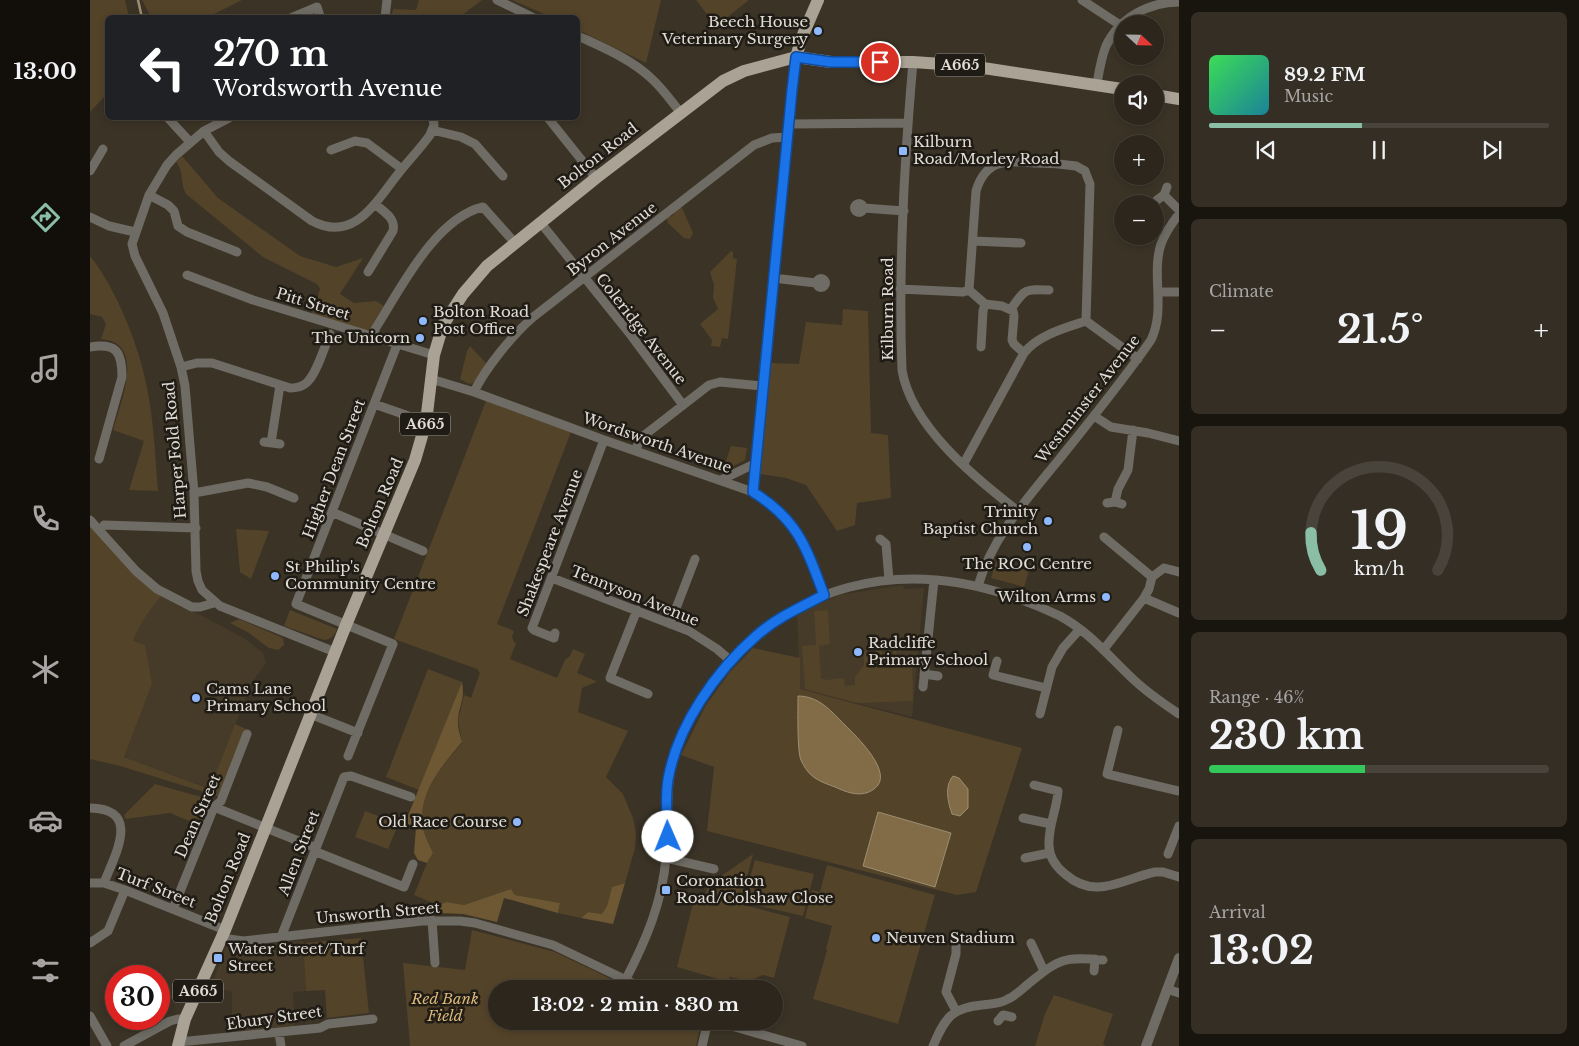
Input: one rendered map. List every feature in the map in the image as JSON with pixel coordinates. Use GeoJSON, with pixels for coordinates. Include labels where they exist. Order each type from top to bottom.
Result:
{"type":"FeatureCollection","features":[{"type":"Feature","properties":{"kind":"main road"},"geometry":{"type":"LineString","coordinates":[[796,57],[802,37],[818,0]]}},
{"type":"Feature","properties":{"kind":"main road","name":"A665"},"geometry":{"type":"LineString","coordinates":[[796,57],[831,62],[913,62],[978,67],[1114,87]]}},
{"type":"Feature","properties":{"kind":"main road","name":"Bolton Road"},"geometry":{"type":"LineString","coordinates":[[223,934],[335,652],[418,454],[426,422],[434,355],[443,326],[463,294],[487,266],[514,243],[680,112],[723,81],[744,71],[796,57]]}},
{"type":"Feature","properties":{"kind":"main road"},"geometry":{"type":"LineString","coordinates":[[1164,96],[1179,99]]}},
{"type":"Feature","properties":{"kind":"main road","name":"A665"},"geometry":{"type":"LineString","coordinates":[[179,1044],[185,1019],[223,934]]}},
{"type":"Feature","properties":{"kind":"street"},"geometry":{"type":"LineString","coordinates":[[385,15],[387,0]]}},
{"type":"Feature","properties":{"kind":"street"},"geometry":{"type":"LineString","coordinates":[[497,0],[528,15]]}},
{"type":"Feature","properties":{"kind":"street"},"geometry":{"type":"LineString","coordinates":[[1082,0],[1114,21]]}},
{"type":"Feature","properties":{"kind":"street"},"geometry":{"type":"LineString","coordinates":[[1135,15],[1154,5],[1179,2]]}},
{"type":"Feature","properties":{"kind":"street"},"geometry":{"type":"LineString","coordinates":[[298,15],[317,7],[320,15]]}},
{"type":"Feature","properties":{"kind":"street"},"geometry":{"type":"LineString","coordinates":[[1097,84],[1102,58],[1114,35]]}},
{"type":"Feature","properties":{"kind":"street"},"geometry":{"type":"LineString","coordinates":[[580,37],[611,51],[636,66],[653,79],[680,112]]}},
{"type":"Feature","properties":{"kind":"street"},"geometry":{"type":"LineString","coordinates":[[753,492],[754,464],[796,57]]}},
{"type":"Feature","properties":{"kind":"street","name":"Kilburn Road"},"geometry":{"type":"LineString","coordinates":[[913,62],[908,123],[900,289],[902,370],[908,394],[918,413],[976,478],[1018,511]]}},
{"type":"Feature","properties":{"kind":"street"},"geometry":{"type":"LineString","coordinates":[[170,120],[190,142]]}},
{"type":"Feature","properties":{"kind":"street","name":"Harper Fold Road"},"geometry":{"type":"LineString","coordinates":[[225,120],[204,131],[167,164],[150,195],[132,244],[135,256],[164,313],[182,367],[194,493],[196,571],[198,581],[202,590],[214,603],[335,652]]}},
{"type":"Feature","properties":{"kind":"street"},"geometry":{"type":"LineString","coordinates":[[204,131],[219,152],[229,162],[321,226],[334,228],[345,227],[362,218],[375,204],[426,140],[432,130],[434,120]]}},
{"type":"Feature","properties":{"kind":"street"},"geometry":{"type":"LineString","coordinates":[[550,120],[596,178]]}},
{"type":"Feature","properties":{"kind":"street"},"geometry":{"type":"LineString","coordinates":[[789,124],[908,123]]}},
{"type":"Feature","properties":{"kind":"street"},"geometry":{"type":"LineString","coordinates":[[432,130],[460,137],[475,144],[502,171]]}},
{"type":"Feature","properties":{"kind":"street","name":"Byron Avenue"},"geometry":{"type":"LineString","coordinates":[[474,392],[478,383],[519,330],[754,145],[772,138],[788,137]]}},
{"type":"Feature","properties":{"kind":"street"},"geometry":{"type":"LineString","coordinates":[[331,150],[355,141],[367,142],[402,169]]}},
{"type":"Feature","properties":{"kind":"street"},"geometry":{"type":"LineString","coordinates":[[90,171],[98,153]]}},
{"type":"Feature","properties":{"kind":"street"},"geometry":{"type":"LineString","coordinates":[[969,290],[976,191],[982,177],[998,163],[1011,161],[1070,165],[1082,168],[1089,177],[1090,184],[1086,321]]}},
{"type":"Feature","properties":{"kind":"street","name":"Westminster Avenue"},"geometry":{"type":"LineString","coordinates":[[978,586],[982,571],[993,548],[1018,511],[1138,359],[1154,334],[1158,310],[1158,265],[1161,244],[1179,212],[1163,194]]}},
{"type":"Feature","properties":{"kind":"street"},"geometry":{"type":"LineString","coordinates":[[150,195],[168,205],[174,211],[178,226],[187,232],[224,252],[236,252]]}},
{"type":"Feature","properties":{"kind":"street"},"geometry":{"type":"LineString","coordinates":[[368,267],[393,232],[395,224],[375,204]]}},
{"type":"Feature","properties":{"kind":"street"},"geometry":{"type":"LineString","coordinates":[[374,338],[375,329],[433,241],[467,212],[483,207],[514,243]]}},
{"type":"Feature","properties":{"kind":"street"},"geometry":{"type":"LineString","coordinates":[[864,208],[904,211]]}},
{"type":"Feature","properties":{"kind":"street"},"geometry":{"type":"LineString","coordinates":[[90,217],[109,226],[135,232]]}},
{"type":"Feature","properties":{"kind":"street","name":"Coleridge Avenue"},"geometry":{"type":"LineString","coordinates":[[540,222],[630,334],[683,405]]}},
{"type":"Feature","properties":{"kind":"street"},"geometry":{"type":"LineString","coordinates":[[973,241],[1021,243]]}},
{"type":"Feature","properties":{"kind":"street","name":"Pitt Street"},"geometry":{"type":"LineString","coordinates":[[186,275],[253,300],[434,355]]}},
{"type":"Feature","properties":{"kind":"street"},"geometry":{"type":"LineString","coordinates":[[773,278],[816,283]]}},
{"type":"Feature","properties":{"kind":"street"},"geometry":{"type":"LineString","coordinates":[[900,289],[963,292],[969,290]]}},
{"type":"Feature","properties":{"kind":"street"},"geometry":{"type":"LineString","coordinates":[[1011,309],[1025,291],[1033,289],[1049,290]]}},
{"type":"Feature","properties":{"kind":"street"},"geometry":{"type":"LineString","coordinates":[[969,290],[985,304],[1011,309],[1014,316],[1012,340],[1024,353]]}},
{"type":"Feature","properties":{"kind":"street"},"geometry":{"type":"LineString","coordinates":[[1159,292],[1179,292]]}},
{"type":"Feature","properties":{"kind":"street"},"geometry":{"type":"LineString","coordinates":[[981,347],[985,304]]}},
{"type":"Feature","properties":{"kind":"street"},"geometry":{"type":"LineString","coordinates":[[963,465],[1029,347],[1040,339],[1086,321]]}},
{"type":"Feature","properties":{"kind":"street"},"geometry":{"type":"LineString","coordinates":[[1086,321],[1138,359]]}},
{"type":"Feature","properties":{"kind":"street"},"geometry":{"type":"LineString","coordinates":[[182,367],[212,362],[290,388],[304,385],[310,379],[328,348],[330,334]]}},
{"type":"Feature","properties":{"kind":"street"},"geometry":{"type":"LineString","coordinates":[[90,347],[106,345],[114,348],[120,358],[122,370],[105,449],[99,459]]}},
{"type":"Feature","properties":{"kind":"street","name":"Higher Dean Street"},"geometry":{"type":"LineString","coordinates":[[346,625],[296,604],[398,345]]}},
{"type":"Feature","properties":{"kind":"street","name":"Wordsworth Avenue"},"geometry":{"type":"LineString","coordinates":[[431,378],[753,492],[776,508],[793,527],[806,550],[824,595]]}},
{"type":"Feature","properties":{"kind":"street"},"geometry":{"type":"LineString","coordinates":[[635,450],[642,437],[714,383],[762,386]]}},
{"type":"Feature","properties":{"kind":"street"},"geometry":{"type":"LineString","coordinates":[[272,443],[280,385]]}},
{"type":"Feature","properties":{"kind":"street"},"geometry":{"type":"LineString","coordinates":[[374,404],[426,422]]}},
{"type":"Feature","properties":{"kind":"street"},"geometry":{"type":"LineString","coordinates":[[1094,416],[1111,428],[1133,430],[1179,441]]}},
{"type":"Feature","properties":{"kind":"street"},"geometry":{"type":"LineString","coordinates":[[1114,503],[1118,489],[1128,470],[1133,430]]}},
{"type":"Feature","properties":{"kind":"street","name":"Shakespeare Avenue"},"geometry":{"type":"LineString","coordinates":[[555,633],[554,638],[532,628],[604,440]]}},
{"type":"Feature","properties":{"kind":"street"},"geometry":{"type":"LineString","coordinates":[[721,480],[754,464]]}},
{"type":"Feature","properties":{"kind":"street"},"geometry":{"type":"LineString","coordinates":[[194,493],[256,484],[275,494],[294,498]]}},
{"type":"Feature","properties":{"kind":"street"},"geometry":{"type":"LineString","coordinates":[[332,512],[423,550]]}},
{"type":"Feature","properties":{"kind":"street"},"geometry":{"type":"LineString","coordinates":[[90,520],[136,571],[157,589],[192,607],[214,603]]}},
{"type":"Feature","properties":{"kind":"street"},"geometry":{"type":"LineString","coordinates":[[104,525],[118,529],[196,528]]}},
{"type":"Feature","properties":{"kind":"street"},"geometry":{"type":"LineString","coordinates":[[1104,537],[1152,577]]}},
{"type":"Feature","properties":{"kind":"street"},"geometry":{"type":"LineString","coordinates":[[880,538],[886,544],[889,580]]}},
{"type":"Feature","properties":{"kind":"street"},"geometry":{"type":"LineString","coordinates":[[670,624],[695,559]]}},
{"type":"Feature","properties":{"kind":"street"},"geometry":{"type":"LineString","coordinates":[[1104,649],[1144,598],[1152,577],[1164,568],[1179,572]]}},
{"type":"Feature","properties":{"kind":"street","name":"Tennyson Avenue"},"geometry":{"type":"LineString","coordinates":[[552,578],[689,631],[703,639],[731,661]]}},
{"type":"Feature","properties":{"kind":"street"},"geometry":{"type":"LineString","coordinates":[[626,979],[649,933],[663,881],[666,858],[668,780],[677,745],[700,701],[731,661],[756,636],[774,622],[824,595],[856,585],[889,580],[934,580],[978,586],[1044,609],[1080,629],[1104,649],[1135,681],[1179,714]]}},
{"type":"Feature","properties":{"kind":"street"},"geometry":{"type":"LineString","coordinates":[[923,688],[934,580]]}},
{"type":"Feature","properties":{"kind":"street"},"geometry":{"type":"LineString","coordinates":[[1144,598],[1179,612]]}},
{"type":"Feature","properties":{"kind":"street"},"geometry":{"type":"LineString","coordinates":[[637,610],[610,678],[648,694]]}},
{"type":"Feature","properties":{"kind":"street"},"geometry":{"type":"LineString","coordinates":[[346,625],[393,644],[348,756]]}},
{"type":"Feature","properties":{"kind":"street"},"geometry":{"type":"LineString","coordinates":[[1040,714],[1052,667],[1064,648],[1080,629]]}},
{"type":"Feature","properties":{"kind":"street"},"geometry":{"type":"LineString","coordinates":[[997,661],[993,676],[1046,688]]}},
{"type":"Feature","properties":{"kind":"street"},"geometry":{"type":"LineString","coordinates":[[924,674],[938,676]]}},
{"type":"Feature","properties":{"kind":"street"},"geometry":{"type":"LineString","coordinates":[[310,714],[358,733]]}},
{"type":"Feature","properties":{"kind":"street"},"geometry":{"type":"LineString","coordinates":[[1118,730],[1107,774],[1179,791]]}},
{"type":"Feature","properties":{"kind":"street","name":"Dean Street"},"geometry":{"type":"LineString","coordinates":[[172,909],[214,807],[221,801],[247,734]]}},
{"type":"Feature","properties":{"kind":"street","name":"Allen Street"},"geometry":{"type":"LineString","coordinates":[[281,937],[344,777],[351,776],[407,794]]}},
{"type":"Feature","properties":{"kind":"street"},"geometry":{"type":"LineString","coordinates":[[1034,785],[1058,791],[1051,824],[1049,853],[1055,865],[1076,882],[1084,886],[1099,888],[1155,872],[1163,872],[1179,877]]}},
{"type":"Feature","properties":{"kind":"street"},"geometry":{"type":"LineString","coordinates":[[214,807],[404,887],[413,864]]}},
{"type":"Feature","properties":{"kind":"street"},"geometry":{"type":"LineString","coordinates":[[90,808],[104,808],[112,812],[120,822],[122,834],[104,883]]}},
{"type":"Feature","properties":{"kind":"street"},"geometry":{"type":"LineString","coordinates":[[1023,818],[1051,824]]}},
{"type":"Feature","properties":{"kind":"street"},"geometry":{"type":"LineString","coordinates":[[1168,854],[1179,826]]}},
{"type":"Feature","properties":{"kind":"street"},"geometry":{"type":"LineString","coordinates":[[1025,858],[1049,853]]}},
{"type":"Feature","properties":{"kind":"street"},"geometry":{"type":"LineString","coordinates":[[666,858],[714,869]]}},
{"type":"Feature","properties":{"kind":"street","name":"Turf Street"},"geometry":{"type":"LineString","coordinates":[[90,883],[104,883],[125,890],[172,909],[223,934]]}},
{"type":"Feature","properties":{"kind":"street"},"geometry":{"type":"LineString","coordinates":[[90,943],[108,931],[125,890]]}},
{"type":"Feature","properties":{"kind":"street"},"geometry":{"type":"LineString","coordinates":[[432,920],[435,963]]}},
{"type":"Feature","properties":{"kind":"street","name":"Unsworth Street"},"geometry":{"type":"LineString","coordinates":[[223,934],[244,941],[432,920],[460,921],[475,923],[553,945],[626,979]]}},
{"type":"Feature","properties":{"kind":"street"},"geometry":{"type":"LineString","coordinates":[[955,937],[956,954],[946,992],[956,1011]]}},
{"type":"Feature","properties":{"kind":"street"},"geometry":{"type":"LineString","coordinates":[[1031,943],[1033,957],[1044,971]]}},
{"type":"Feature","properties":{"kind":"street"},"geometry":{"type":"LineString","coordinates":[[933,1046],[945,1023],[956,1011],[970,1006],[1000,1002],[1013,996],[1052,965],[1068,958],[1099,959],[1094,971]]}},
{"type":"Feature","properties":{"kind":"street"},"geometry":{"type":"LineString","coordinates":[[1146,1046],[1179,958]]}},
{"type":"Feature","properties":{"kind":"street"},"geometry":{"type":"LineString","coordinates":[[1167,989],[1179,993]]}},
{"type":"Feature","properties":{"kind":"street"},"geometry":{"type":"LineString","coordinates":[[1000,1002],[1004,1018]]}},
{"type":"Feature","properties":{"kind":"street"},"geometry":{"type":"LineString","coordinates":[[90,1016],[106,1046]]}},
{"type":"Feature","properties":{"kind":"street"},"geometry":{"type":"LineString","coordinates":[[124,1046],[170,1021],[178,1018],[185,1019]]}},
{"type":"Feature","properties":{"kind":"street","name":"Ebury Street"},"geometry":{"type":"LineString","coordinates":[[179,1044],[213,1043],[320,1028],[328,1024],[373,1019]]}},
{"type":"Feature","properties":{"kind":"street"},"geometry":{"type":"LineString","coordinates":[[702,1046],[706,1030]]}},
{"type":"Feature","properties":{"kind":"street"},"geometry":{"type":"LineString","coordinates":[[746,1030],[802,1046]]}},
{"type":"Feature","properties":{"kind":"street"},"geometry":{"type":"LineString","coordinates":[[279,1033],[280,1046]]}},
{"type":"Feature","properties":{"kind":"shaded area","name":"Radcliffe Primary School"},"geometry":{"type":"Polygon","coordinates":[[[903,585],[904,589],[924,588],[912,717],[800,689],[797,614],[839,595],[903,585]]]}},
{"type":"Feature","properties":{"kind":"shaded area","name":"Cams Lane Primary School"},"geometry":{"type":"Polygon","coordinates":[[[162,595],[244,638],[263,653],[266,663],[250,685],[211,789],[124,757],[152,684],[133,641],[143,619],[162,595]]]}},
{"type":"Feature","properties":{"kind":"shaded area"},"geometry":{"type":"Polygon","coordinates":[[[462,682],[463,697],[458,721],[462,742],[438,772],[423,806],[424,832],[433,853],[427,863],[418,860],[414,853],[416,828],[405,823],[462,682]]]}},
{"type":"Feature","properties":{"kind":"shaded area"},"geometry":{"type":"Polygon","coordinates":[[[798,696],[818,701],[824,705],[865,746],[877,765],[880,774],[880,782],[874,789],[860,794],[850,793],[819,781],[807,771],[801,760],[799,748],[798,696]]]}},
{"type":"Feature","properties":{"kind":"shaded area"},"geometry":{"type":"Polygon","coordinates":[[[953,776],[959,778],[968,789],[968,808],[960,816],[952,814],[948,800],[948,785],[953,776]]]}},
{"type":"Feature","properties":{"kind":"shaded area"},"geometry":{"type":"Polygon","coordinates":[[[878,812],[951,833],[935,887],[863,866],[878,812]]]}},
{"type":"Feature","properties":{"kind":"shaded area"},"geometry":{"type":"Polygon","coordinates":[[[625,883],[613,924],[581,918],[588,912],[602,914],[607,906],[612,887],[625,883]]]}},
{"type":"Feature","properties":{"kind":"shaded area"},"geometry":{"type":"Polygon","coordinates":[[[511,889],[515,895],[560,903],[558,913],[504,898],[497,922],[463,914],[438,913],[438,905],[447,902],[464,905],[511,889]]]}},
{"type":"Feature","properties":{"kind":"shaded area"},"geometry":{"type":"Polygon","coordinates":[[[303,941],[306,991],[293,992],[295,1027],[232,1032],[232,992],[211,986],[226,947],[248,945],[254,950],[264,951],[266,947],[275,943],[303,941]]]}},
{"type":"Feature","properties":{"kind":"green space"},"geometry":{"type":"Polygon","coordinates":[[[90,0],[125,0],[129,15],[105,15],[105,96],[90,112],[90,0]]]}},
{"type":"Feature","properties":{"kind":"green space"},"geometry":{"type":"Polygon","coordinates":[[[142,0],[242,0],[212,15],[150,15],[142,0]]]}},
{"type":"Feature","properties":{"kind":"green space"},"geometry":{"type":"Polygon","coordinates":[[[419,0],[482,0],[462,15],[392,15],[393,9],[416,10],[419,0]]]}},
{"type":"Feature","properties":{"kind":"green space"},"geometry":{"type":"Polygon","coordinates":[[[512,0],[661,0],[646,63],[580,31],[580,15],[546,15],[512,0]]]}},
{"type":"Feature","properties":{"kind":"green space"},"geometry":{"type":"Polygon","coordinates":[[[696,0],[749,0],[716,26],[696,0]]]}},
{"type":"Feature","properties":{"kind":"green space"},"geometry":{"type":"Polygon","coordinates":[[[182,156],[218,198],[300,256],[336,267],[363,258],[340,294],[354,303],[376,301],[384,306],[367,333],[312,314],[320,289],[317,284],[263,257],[186,194],[180,169],[176,162],[182,156]]]}},
{"type":"Feature","properties":{"kind":"green space"},"geometry":{"type":"Polygon","coordinates":[[[680,207],[693,233],[690,239],[684,238],[668,223],[667,219],[670,215],[671,217],[680,207]]]}},
{"type":"Feature","properties":{"kind":"green space"},"geometry":{"type":"Polygon","coordinates":[[[731,251],[733,252],[733,258],[737,259],[728,339],[722,338],[720,347],[711,346],[712,340],[700,324],[718,309],[713,298],[714,285],[710,272],[731,251]]]}},
{"type":"Feature","properties":{"kind":"green space"},"geometry":{"type":"Polygon","coordinates":[[[90,256],[100,269],[118,301],[133,337],[144,372],[151,414],[158,491],[129,490],[144,441],[113,430],[124,391],[127,362],[123,351],[115,343],[101,339],[106,324],[102,317],[90,314],[90,256]]]}},
{"type":"Feature","properties":{"kind":"green space"},"geometry":{"type":"Polygon","coordinates":[[[843,309],[868,311],[871,433],[888,435],[891,498],[857,503],[855,525],[837,531],[806,485],[786,478],[760,474],[771,363],[799,364],[806,322],[842,325],[843,309]]]}},
{"type":"Feature","properties":{"kind":"green space"},"geometry":{"type":"Polygon","coordinates":[[[470,346],[487,364],[473,383],[469,384],[460,379],[470,346]]]}},
{"type":"Feature","properties":{"kind":"green space"},"geometry":{"type":"Polygon","coordinates":[[[486,401],[571,432],[497,624],[514,631],[512,637],[516,643],[510,659],[557,678],[565,660],[570,656],[573,649],[585,654],[577,673],[596,682],[582,688],[578,712],[628,731],[606,777],[623,794],[633,818],[636,833],[635,848],[625,883],[612,887],[607,906],[602,914],[588,912],[581,918],[558,913],[560,903],[515,895],[511,889],[464,905],[447,902],[438,905],[414,895],[433,853],[424,832],[423,806],[438,772],[462,743],[458,720],[464,695],[471,698],[480,673],[477,669],[394,639],[486,401]]]}},
{"type":"Feature","properties":{"kind":"green space"},"geometry":{"type":"Polygon","coordinates":[[[731,446],[747,448],[745,460],[722,472],[731,446]]]}},
{"type":"Feature","properties":{"kind":"green space"},"geometry":{"type":"Polygon","coordinates":[[[90,525],[162,595],[142,622],[133,641],[145,645],[152,684],[124,757],[210,789],[235,724],[246,729],[220,797],[120,766],[90,759],[90,525]]]}},
{"type":"Feature","properties":{"kind":"green space"},"geometry":{"type":"Polygon","coordinates":[[[236,529],[269,531],[251,579],[240,572],[236,529]]]}},
{"type":"Feature","properties":{"kind":"green space"},"geometry":{"type":"Polygon","coordinates":[[[996,562],[1029,571],[1024,587],[991,578],[996,562]]]}},
{"type":"Feature","properties":{"kind":"green space"},"geometry":{"type":"Polygon","coordinates":[[[290,610],[337,629],[335,634],[329,639],[324,640],[284,626],[290,610]]]}},
{"type":"Feature","properties":{"kind":"green space"},"geometry":{"type":"Polygon","coordinates":[[[828,610],[830,644],[819,646],[821,678],[825,680],[844,678],[845,686],[855,685],[855,677],[864,665],[864,652],[870,652],[871,656],[877,655],[877,642],[881,641],[883,662],[893,661],[893,648],[896,648],[898,663],[912,663],[913,701],[857,703],[805,689],[802,646],[816,645],[814,611],[828,610]]]}},
{"type":"Feature","properties":{"kind":"green space"},"geometry":{"type":"Polygon","coordinates":[[[239,619],[283,638],[284,645],[278,650],[269,648],[249,633],[230,623],[239,619]]]}},
{"type":"Feature","properties":{"kind":"green space"},"geometry":{"type":"Polygon","coordinates":[[[753,648],[800,658],[800,689],[1022,748],[976,892],[957,895],[707,831],[714,767],[681,755],[706,705],[730,672],[753,648]]]}},
{"type":"Feature","properties":{"kind":"green space"},"geometry":{"type":"Polygon","coordinates":[[[428,669],[462,682],[419,790],[386,777],[428,669]]]}},
{"type":"Feature","properties":{"kind":"green space"},"geometry":{"type":"Polygon","coordinates":[[[155,784],[212,800],[201,826],[170,813],[126,819],[124,815],[155,784]]]}},
{"type":"Feature","properties":{"kind":"green space"},"geometry":{"type":"Polygon","coordinates":[[[365,811],[397,823],[398,825],[388,849],[355,837],[365,811]]]}},
{"type":"Feature","properties":{"kind":"green space"},"geometry":{"type":"Polygon","coordinates":[[[753,854],[740,904],[790,917],[774,978],[763,975],[751,980],[730,977],[729,980],[721,980],[677,967],[695,895],[704,898],[708,885],[753,854]]]}},
{"type":"Feature","properties":{"kind":"green space"},"geometry":{"type":"Polygon","coordinates":[[[755,860],[814,874],[803,916],[743,902],[755,860]]]}},
{"type":"Feature","properties":{"kind":"green space","name":"Neuven Stadium"},"geometry":{"type":"Polygon","coordinates":[[[827,865],[935,895],[898,1024],[813,999],[832,926],[805,918],[812,890],[820,892],[827,865]]]}},
{"type":"Feature","properties":{"kind":"green space","name":"Red Bank Field"},"geometry":{"type":"Polygon","coordinates":[[[472,930],[555,952],[613,980],[488,980],[488,1030],[699,1030],[696,1046],[410,1046],[403,963],[465,970],[472,930]]]}},
{"type":"Feature","properties":{"kind":"green space"},"geometry":{"type":"Polygon","coordinates":[[[361,938],[369,1013],[327,1018],[325,990],[306,991],[303,943],[361,938]]]}},
{"type":"Feature","properties":{"kind":"green space"},"geometry":{"type":"Polygon","coordinates":[[[1054,995],[1113,1014],[1103,1044],[1106,1046],[1035,1046],[1045,1014],[1054,995]]]}},
{"type":"Feature","properties":{"kind":"waterway"},"geometry":{"type":"LineString","coordinates":[[138,0],[141,15]]}},
{"type":"Feature","properties":{"kind":"place","name":"Beech House Veterinary Surgery"},"geometry":{"type":"Point","coordinates":[818,31]}},
{"type":"Feature","properties":{"kind":"place","name":"Kilburn Road/Morley Road"},"geometry":{"type":"Point","coordinates":[903,151]}},
{"type":"Feature","properties":{"kind":"place","name":"Bolton Road Post Office"},"geometry":{"type":"Point","coordinates":[423,321]}},
{"type":"Feature","properties":{"kind":"place","name":"The Unicorn"},"geometry":{"type":"Point","coordinates":[420,338]}},
{"type":"Feature","properties":{"kind":"place","name":"Trinity Baptist Church"},"geometry":{"type":"Point","coordinates":[1048,521]}},
{"type":"Feature","properties":{"kind":"place","name":"The ROC Centre"},"geometry":{"type":"Point","coordinates":[1027,547]}},
{"type":"Feature","properties":{"kind":"place","name":"St Philip's Community Centre"},"geometry":{"type":"Point","coordinates":[275,576]}},
{"type":"Feature","properties":{"kind":"place","name":"Wilton Arms"},"geometry":{"type":"Point","coordinates":[1106,597]}},
{"type":"Feature","properties":{"kind":"place","name":"Radcliffe Primary School"},"geometry":{"type":"Point","coordinates":[858,652]}},
{"type":"Feature","properties":{"kind":"place","name":"Cams Lane Primary School"},"geometry":{"type":"Point","coordinates":[196,698]}},
{"type":"Feature","properties":{"kind":"place","name":"Old Race Course"},"geometry":{"type":"Point","coordinates":[517,822]}},
{"type":"Feature","properties":{"kind":"place","name":"Coronation Road/Colshaw Close"},"geometry":{"type":"Point","coordinates":[666,890]}},
{"type":"Feature","properties":{"kind":"place","name":"Neuven Stadium"},"geometry":{"type":"Point","coordinates":[876,938]}},
{"type":"Feature","properties":{"kind":"place","name":"Water Street/Turf Street"},"geometry":{"type":"Point","coordinates":[218,958]}},
{"type":"Feature","properties":{"kind":"route"},"geometry":{"type":"LineString","coordinates":[[668,837],[668,780],[677,745],[700,701],[731,661],[756,636],[793,610],[824,595],[806,550],[793,527],[776,508],[753,492],[754,464],[792,90],[796,57],[831,62],[880,62]]}}]}
